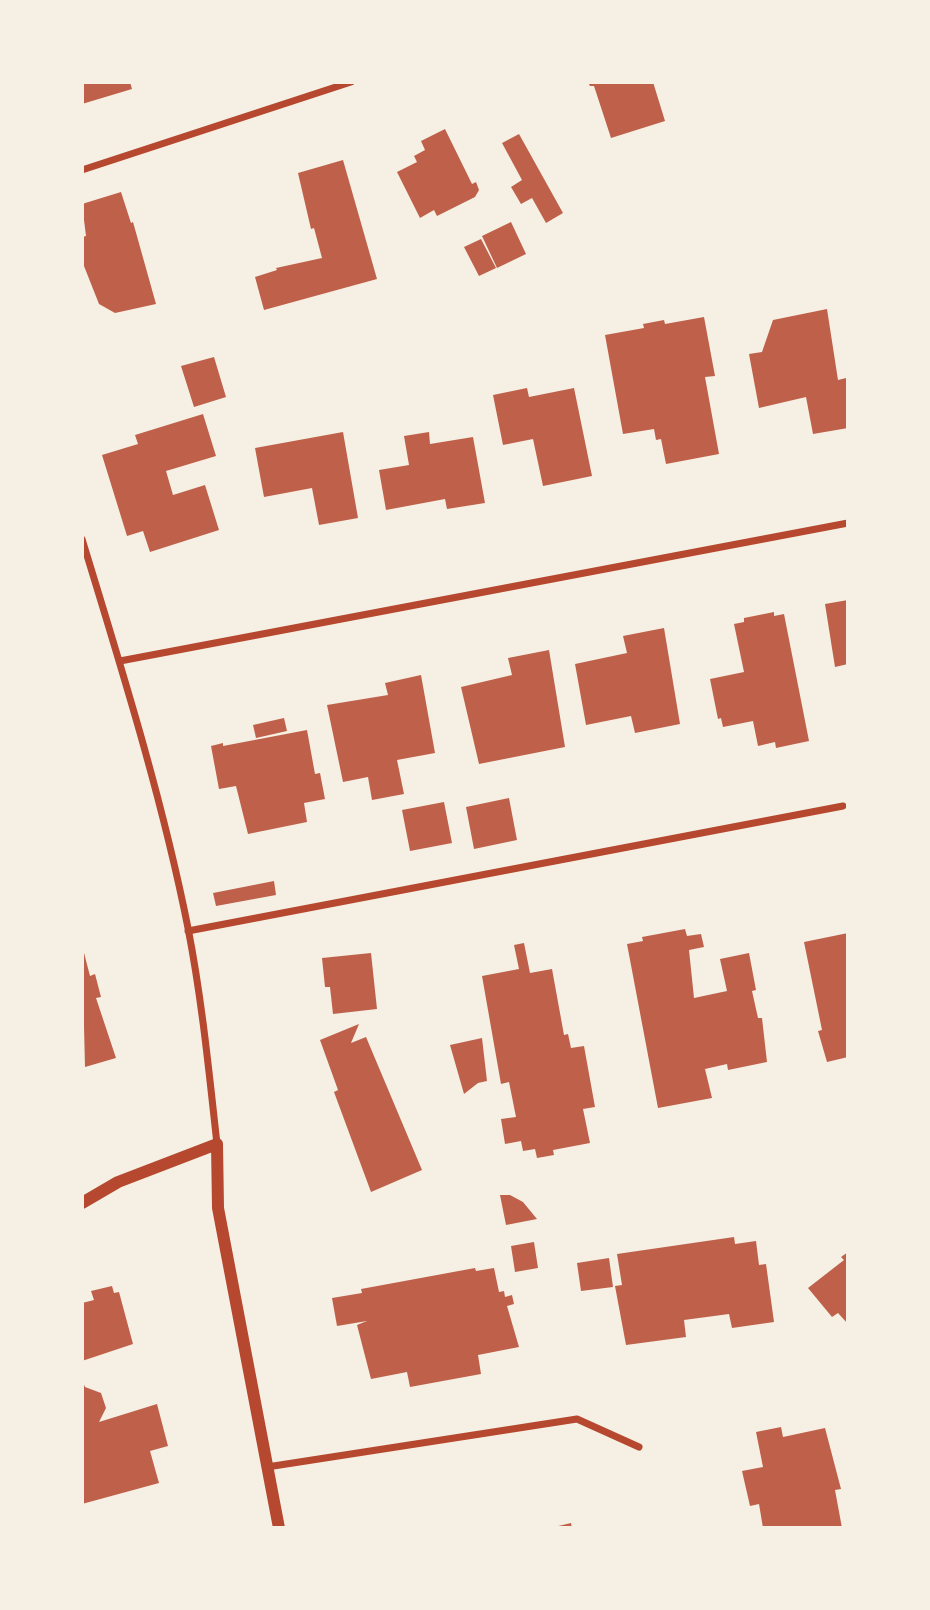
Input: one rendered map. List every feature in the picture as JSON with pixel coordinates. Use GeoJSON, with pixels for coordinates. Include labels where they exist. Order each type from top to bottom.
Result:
{"type":"FeatureCollection","features":[{"type":"Feature","properties":{"kind":"street"},"geometry":{"type":"LineString","coordinates":[[82,170],[351,82]]}},
{"type":"Feature","properties":{"kind":"street"},"geometry":{"type":"LineString","coordinates":[[120,661],[848,523]]}},
{"type":"Feature","properties":{"kind":"street"},"geometry":{"type":"LineString","coordinates":[[82,539],[120,661],[188,931],[217,1144],[218,1208],[279,1528]]}},
{"type":"Feature","properties":{"kind":"street"},"geometry":{"type":"LineString","coordinates":[[188,931],[843,806]]}},
{"type":"Feature","properties":{"kind":"street"},"geometry":{"type":"LineString","coordinates":[[82,1203],[118,1182],[217,1144]]}},
{"type":"Feature","properties":{"kind":"street"},"geometry":{"type":"LineString","coordinates":[[267,1467],[577,1419],[639,1447]]}},
{"type":"Feature","properties":{"kind":"building"},"geometry":{"type":"Polygon","coordinates":[[[82,82],[130,82],[132,89],[82,104],[82,82]]]}},
{"type":"Feature","properties":{"kind":"building"},"geometry":{"type":"Polygon","coordinates":[[[588,82],[653,82],[665,121],[611,138],[594,86],[590,86],[588,82]]]}},
{"type":"Feature","properties":{"kind":"building"},"geometry":{"type":"Polygon","coordinates":[[[445,129],[472,184],[476,182],[479,190],[475,197],[437,216],[434,210],[420,218],[397,172],[417,162],[414,156],[425,150],[421,141],[445,129]]]}},
{"type":"Feature","properties":{"kind":"building"},"geometry":{"type":"Polygon","coordinates":[[[519,134],[563,213],[546,223],[532,198],[521,204],[511,187],[522,180],[502,143],[519,134]]]}},
{"type":"Feature","properties":{"kind":"building"},"geometry":{"type":"Polygon","coordinates":[[[343,160],[377,279],[264,310],[255,277],[277,270],[276,268],[322,258],[314,228],[311,229],[298,173],[343,160]]]}},
{"type":"Feature","properties":{"kind":"building"},"geometry":{"type":"Polygon","coordinates":[[[121,192],[131,223],[133,222],[156,304],[115,313],[99,304],[82,261],[82,237],[86,236],[82,204],[121,192]]]}},
{"type":"Feature","properties":{"kind":"building"},"geometry":{"type":"Polygon","coordinates":[[[511,222],[526,254],[497,268],[482,236],[511,222]]]}},
{"type":"Feature","properties":{"kind":"building"},"geometry":{"type":"Polygon","coordinates":[[[481,239],[496,268],[479,276],[464,247],[481,239]]]}},
{"type":"Feature","properties":{"kind":"building"},"geometry":{"type":"Polygon","coordinates":[[[827,309],[838,380],[846,378],[848,428],[813,434],[806,397],[759,408],[749,354],[762,352],[773,320],[827,309]]]}},
{"type":"Feature","properties":{"kind":"building"},"geometry":{"type":"Polygon","coordinates":[[[704,317],[715,376],[705,377],[719,454],[666,464],[661,439],[656,440],[654,429],[623,434],[605,335],[644,328],[643,324],[664,320],[665,324],[704,317]]]}},
{"type":"Feature","properties":{"kind":"building"},"geometry":{"type":"Polygon","coordinates":[[[214,357],[226,397],[194,407],[181,366],[214,357]]]}},
{"type":"Feature","properties":{"kind":"building"},"geometry":{"type":"Polygon","coordinates":[[[527,388],[529,397],[574,388],[592,476],[543,486],[533,439],[503,445],[493,395],[527,388]]]}},
{"type":"Feature","properties":{"kind":"building"},"geometry":{"type":"Polygon","coordinates":[[[203,414],[216,456],[166,471],[173,495],[205,485],[219,530],[150,552],[143,531],[127,536],[102,455],[138,444],[135,435],[203,414]]]}},
{"type":"Feature","properties":{"kind":"building"},"geometry":{"type":"Polygon","coordinates":[[[343,432],[358,518],[319,525],[312,488],[264,497],[255,448],[343,432]]]}},
{"type":"Feature","properties":{"kind":"building"},"geometry":{"type":"Polygon","coordinates":[[[429,432],[430,444],[473,437],[485,503],[447,509],[445,499],[386,510],[379,470],[409,465],[404,436],[429,432]]]}},
{"type":"Feature","properties":{"kind":"building"},"geometry":{"type":"Polygon","coordinates":[[[848,600],[848,664],[835,667],[825,604],[848,600]]]}},
{"type":"Feature","properties":{"kind":"building"},"geometry":{"type":"Polygon","coordinates":[[[774,612],[774,616],[784,614],[809,741],[776,748],[775,742],[758,746],[753,721],[723,727],[721,718],[718,719],[710,679],[744,672],[734,624],[744,622],[744,618],[774,612]]]}},
{"type":"Feature","properties":{"kind":"building"},"geometry":{"type":"Polygon","coordinates":[[[664,628],[680,724],[635,733],[631,716],[586,725],[575,664],[627,653],[623,636],[664,628]]]}},
{"type":"Feature","properties":{"kind":"building"},"geometry":{"type":"Polygon","coordinates":[[[549,650],[565,747],[479,764],[461,687],[512,675],[508,658],[549,650]]]}},
{"type":"Feature","properties":{"kind":"building"},"geometry":{"type":"Polygon","coordinates":[[[421,675],[435,753],[397,760],[404,794],[372,800],[368,777],[343,782],[327,705],[388,695],[385,683],[421,675]]]}},
{"type":"Feature","properties":{"kind":"building"},"geometry":{"type":"Polygon","coordinates":[[[284,718],[287,731],[256,738],[253,725],[284,718]]]}},
{"type":"Feature","properties":{"kind":"building"},"geometry":{"type":"Polygon","coordinates":[[[307,730],[315,774],[320,773],[325,799],[304,803],[307,822],[248,834],[236,786],[219,789],[211,746],[307,730]]]}},
{"type":"Feature","properties":{"kind":"building"},"geometry":{"type":"Polygon","coordinates":[[[509,798],[517,840],[474,849],[466,807],[509,798]]]}},
{"type":"Feature","properties":{"kind":"building"},"geometry":{"type":"Polygon","coordinates":[[[444,802],[452,843],[410,851],[402,810],[444,802]]]}},
{"type":"Feature","properties":{"kind":"building"},"geometry":{"type":"Polygon","coordinates":[[[274,881],[276,895],[216,906],[213,893],[274,881]]]}},
{"type":"Feature","properties":{"kind":"building"},"geometry":{"type":"Polygon","coordinates":[[[685,929],[687,936],[701,934],[704,947],[689,950],[694,998],[727,991],[720,959],[749,953],[756,990],[752,991],[758,1018],[762,1018],[767,1062],[728,1070],[727,1064],[705,1069],[712,1098],[658,1108],[627,944],[643,941],[642,937],[685,929]]]}},
{"type":"Feature","properties":{"kind":"building"},"geometry":{"type":"Polygon","coordinates":[[[848,933],[848,1057],[827,1062],[818,1031],[822,1030],[804,942],[848,933]]]}},
{"type":"Feature","properties":{"kind":"building"},"geometry":{"type":"Polygon","coordinates":[[[524,943],[530,973],[552,969],[564,1035],[568,1034],[571,1048],[584,1046],[595,1107],[583,1109],[590,1143],[553,1150],[554,1155],[537,1158],[535,1149],[523,1151],[521,1141],[505,1144],[501,1119],[516,1117],[509,1082],[501,1084],[482,976],[519,969],[514,945],[524,943]]]}},
{"type":"Feature","properties":{"kind":"building"},"geometry":{"type":"Polygon","coordinates":[[[82,945],[90,976],[95,974],[101,997],[96,998],[116,1058],[85,1067],[82,945]]]}},
{"type":"Feature","properties":{"kind":"building"},"geometry":{"type":"Polygon","coordinates":[[[371,953],[377,1009],[333,1014],[330,987],[325,987],[322,958],[371,953]]]}},
{"type":"Feature","properties":{"kind":"building"},"geometry":{"type":"Polygon","coordinates":[[[359,1024],[351,1043],[366,1037],[422,1170],[371,1192],[334,1092],[338,1090],[320,1040],[359,1024]]]}},
{"type":"Feature","properties":{"kind":"building"},"geometry":{"type":"Polygon","coordinates":[[[482,1038],[487,1081],[478,1083],[464,1094],[450,1045],[482,1038]]]}},
{"type":"Feature","properties":{"kind":"building"},"geometry":{"type":"Polygon","coordinates":[[[500,1195],[510,1195],[523,1202],[537,1219],[506,1225],[500,1195]]]}},
{"type":"Feature","properties":{"kind":"building"},"geometry":{"type":"Polygon","coordinates":[[[734,1237],[735,1244],[756,1241],[759,1265],[766,1264],[774,1322],[732,1328],[729,1314],[684,1320],[686,1337],[626,1345],[615,1286],[622,1285],[617,1254],[734,1237]]]}},
{"type":"Feature","properties":{"kind":"building"},"geometry":{"type":"Polygon","coordinates":[[[534,1242],[538,1268],[515,1272],[511,1246],[534,1242]]]}},
{"type":"Feature","properties":{"kind":"building"},"geometry":{"type":"Polygon","coordinates":[[[848,1252],[848,1324],[838,1313],[832,1317],[808,1288],[844,1260],[841,1257],[848,1252]]]}},
{"type":"Feature","properties":{"kind":"building"},"geometry":{"type":"Polygon","coordinates":[[[609,1258],[613,1287],[581,1291],[577,1263],[609,1258]]]}},
{"type":"Feature","properties":{"kind":"building"},"geometry":{"type":"Polygon","coordinates":[[[475,1268],[476,1271],[494,1268],[499,1292],[504,1291],[505,1297],[512,1295],[514,1304],[507,1306],[519,1347],[478,1355],[481,1374],[410,1387],[407,1372],[371,1379],[357,1325],[367,1321],[337,1326],[332,1298],[362,1293],[361,1289],[475,1268]]]}},
{"type":"Feature","properties":{"kind":"building"},"geometry":{"type":"Polygon","coordinates":[[[112,1286],[114,1293],[119,1292],[133,1344],[82,1361],[82,1303],[94,1300],[91,1291],[112,1286]]]}},
{"type":"Feature","properties":{"kind":"building"},"geometry":{"type":"Polygon","coordinates":[[[82,1380],[85,1387],[101,1393],[106,1408],[99,1422],[157,1404],[168,1446],[150,1451],[159,1483],[82,1504],[82,1380]]]}},
{"type":"Feature","properties":{"kind":"building"},"geometry":{"type":"Polygon","coordinates":[[[781,1427],[783,1437],[825,1428],[841,1489],[835,1490],[842,1528],[763,1528],[759,1504],[750,1506],[742,1471],[763,1467],[756,1432],[781,1427]]]}},
{"type":"Feature","properties":{"kind":"building"},"geometry":{"type":"Polygon","coordinates":[[[571,1523],[572,1528],[554,1528],[554,1527],[571,1523]]]}}]}
